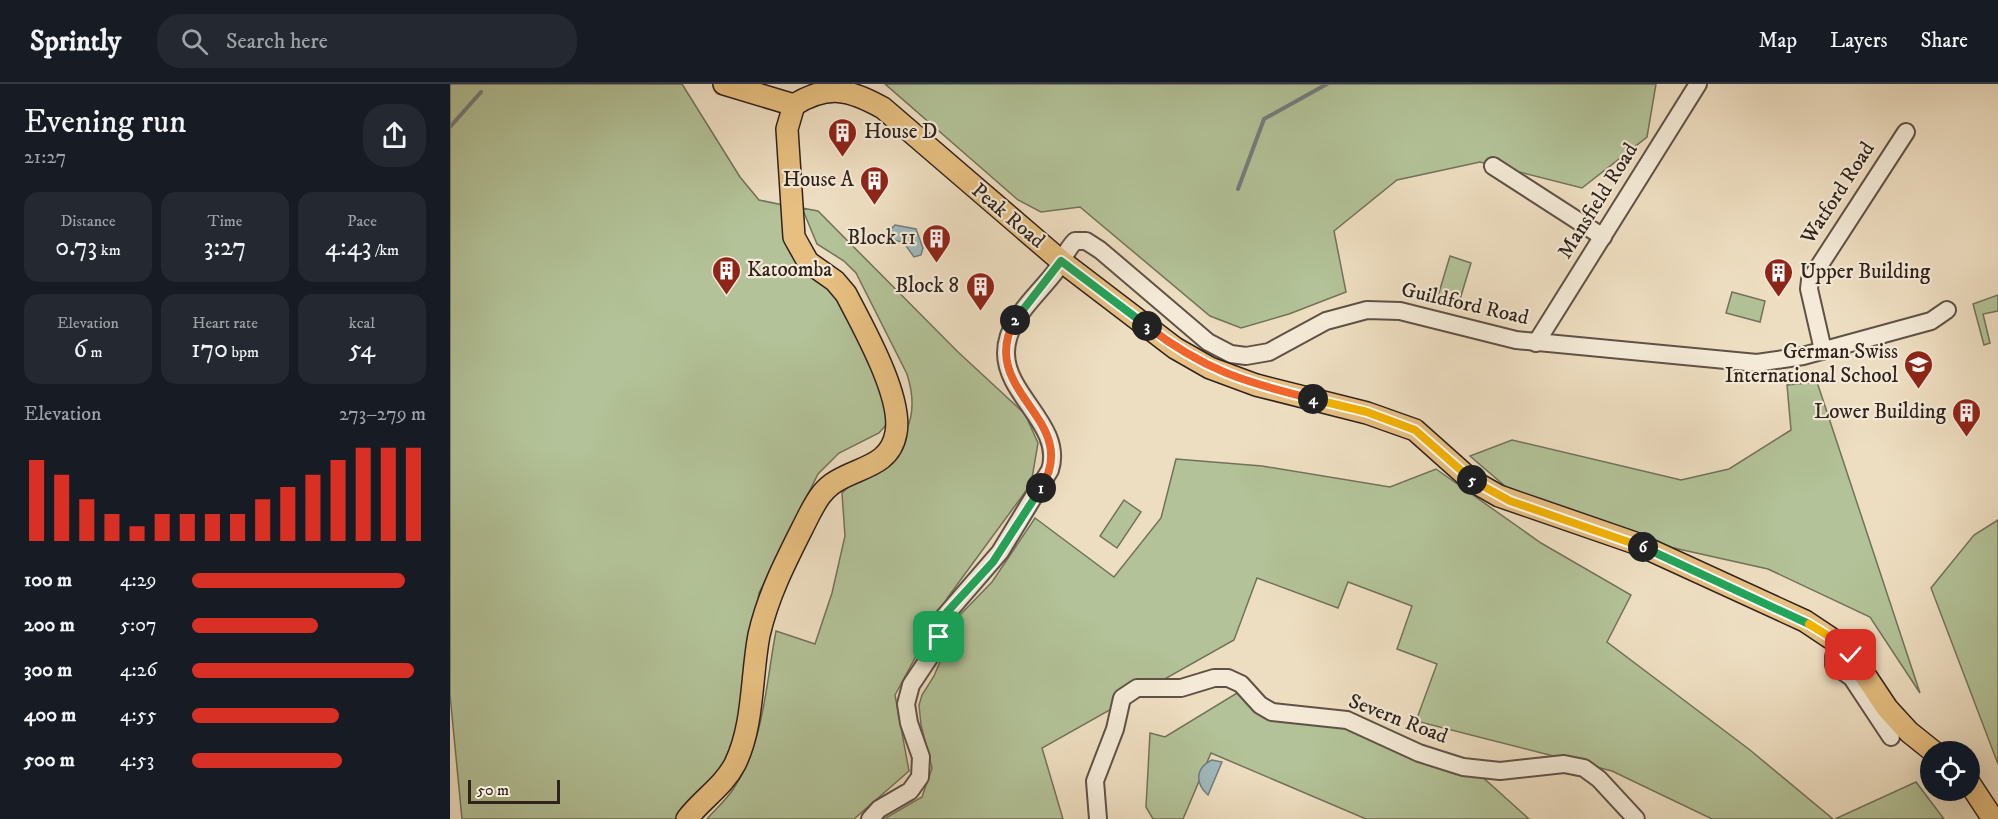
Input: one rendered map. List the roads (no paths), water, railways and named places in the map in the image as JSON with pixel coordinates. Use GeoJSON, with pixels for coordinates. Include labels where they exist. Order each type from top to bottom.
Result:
{"type":"FeatureCollection","features":[{"type":"Feature","properties":{"kind":"main road"},"geometry":{"type":"LineString","coordinates":[[687,819],[726,780],[739,753],[746,727],[757,646],[766,609],[778,578],[816,502],[836,481],[869,468],[883,457],[891,447],[897,430],[893,395],[846,294],[835,281],[808,262],[795,243],[787,129],[794,105],[724,84]]}},
{"type":"Feature","properties":{"kind":"main road","name":"Peak Road"},"geometry":{"type":"LineString","coordinates":[[794,105],[817,88],[858,94],[883,108],[1061,261],[1175,348],[1210,368],[1256,385],[1367,412],[1415,430],[1471,480],[1499,496],[1635,543],[1798,617],[1841,645],[1857,663],[1887,708],[1920,741]]}},
{"type":"Feature","properties":{"kind":"main road"},"geometry":{"type":"LineString","coordinates":[[756,93],[772,109],[780,122],[788,147]]}},
{"type":"Feature","properties":{"kind":"main road"},"geometry":{"type":"LineString","coordinates":[[1980,799],[1994,819]]}},
{"type":"Feature","properties":{"kind":"street","name":"Mansfield Road"},"geometry":{"type":"LineString","coordinates":[[1536,343],[1698,84]]}},
{"type":"Feature","properties":{"kind":"street","name":"Watford Road"},"geometry":{"type":"LineString","coordinates":[[1823,350],[1809,289],[1810,280],[1906,132]]}},
{"type":"Feature","properties":{"kind":"street"},"geometry":{"type":"LineString","coordinates":[[1493,166],[1603,237]]}},
{"type":"Feature","properties":{"kind":"street","name":"Guildford Road"},"geometry":{"type":"LineString","coordinates":[[1061,261],[1075,241],[1086,241],[1093,244],[1199,335],[1217,348],[1238,355],[1269,352],[1326,321],[1367,310],[1400,311],[1497,337],[1536,343],[1757,363],[1789,360],[1931,321],[1947,310]]}},
{"type":"Feature","properties":{"kind":"street"},"geometry":{"type":"LineString","coordinates":[[870,819],[879,808],[910,791],[920,777],[921,757],[909,723],[906,704],[911,685],[935,649],[944,618],[1000,552],[1050,470],[1053,460],[1050,441],[1012,379],[1006,351],[1010,331],[1016,320],[1061,261]]}},
{"type":"Feature","properties":{"kind":"street"},"geometry":{"type":"LineString","coordinates":[[1841,645],[1834,656],[1834,665],[1852,678],[1890,737]]}},
{"type":"Feature","properties":{"kind":"street","name":"Severn Road"},"geometry":{"type":"LineString","coordinates":[[1098,819],[1095,781],[1115,729],[1122,698],[1137,688],[1186,687],[1219,677],[1241,684],[1260,705],[1272,712],[1347,720],[1419,753],[1463,767],[1500,771],[1564,764],[1584,768],[1599,779],[1636,819]]}},
{"type":"Feature","properties":{"kind":"water"},"geometry":{"type":"Polygon","coordinates":[[[895,225],[916,229],[923,248],[921,255],[914,257],[904,243],[891,239],[888,232],[895,225]]]}},
{"type":"Feature","properties":{"kind":"water"},"geometry":{"type":"Polygon","coordinates":[[[1212,760],[1222,762],[1208,795],[1201,786],[1199,776],[1202,767],[1212,760]]]}},
{"type":"Feature","properties":{"kind":"waterway"},"geometry":{"type":"LineString","coordinates":[[1238,189],[1264,119],[1327,84]]}},
{"type":"Feature","properties":{"kind":"waterway"},"geometry":{"type":"LineString","coordinates":[[450,127],[481,92]]}},
{"type":"Feature","properties":{"kind":"place","name":"House D"},"geometry":{"type":"Point","coordinates":[843,158]}},
{"type":"Feature","properties":{"kind":"place","name":"House A"},"geometry":{"type":"Point","coordinates":[875,206]}},
{"type":"Feature","properties":{"kind":"place","name":"Block 11"},"geometry":{"type":"Point","coordinates":[937,264]}},
{"type":"Feature","properties":{"kind":"place","name":"Katoomba"},"geometry":{"type":"Point","coordinates":[726,296]}},
{"type":"Feature","properties":{"kind":"place","name":"Upper Building"},"geometry":{"type":"Point","coordinates":[1779,298]}},
{"type":"Feature","properties":{"kind":"place","name":"Block 8"},"geometry":{"type":"Point","coordinates":[980,312]}},
{"type":"Feature","properties":{"kind":"place","name":"German Swiss International School"},"geometry":{"type":"Point","coordinates":[1919,390]}},
{"type":"Feature","properties":{"kind":"place","name":"Lower Building"},"geometry":{"type":"Point","coordinates":[1967,438]}}]}
